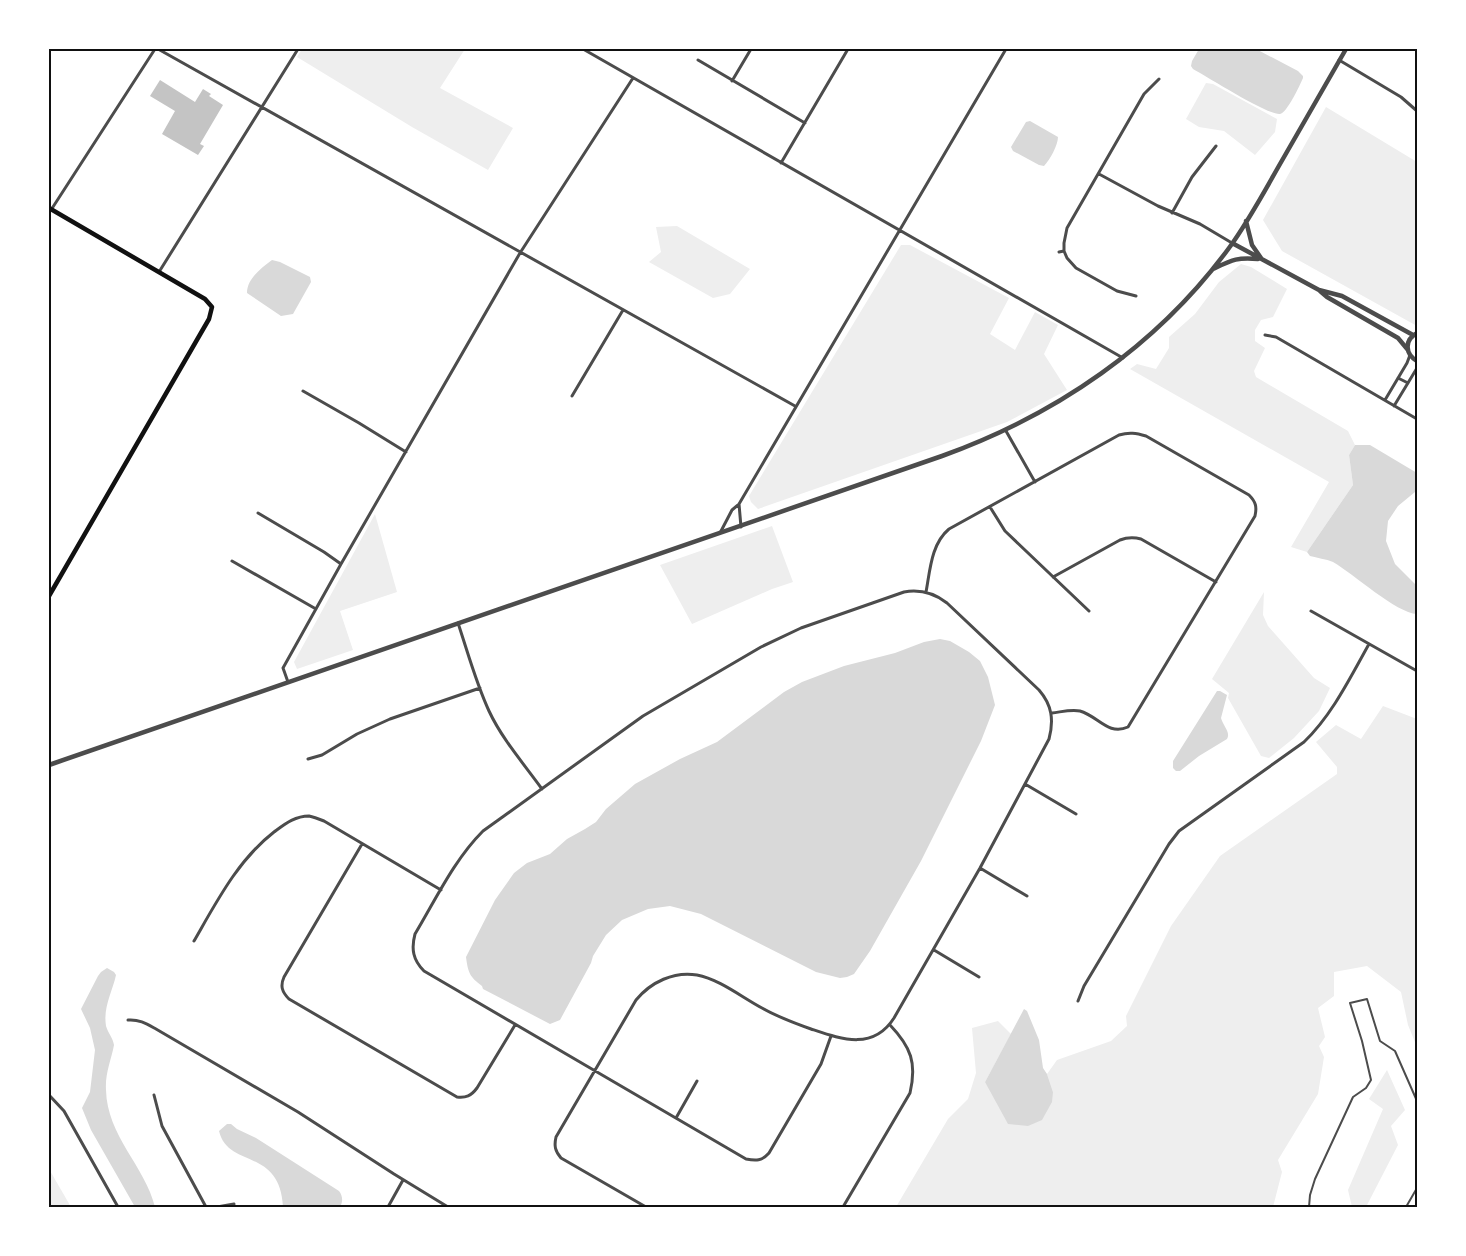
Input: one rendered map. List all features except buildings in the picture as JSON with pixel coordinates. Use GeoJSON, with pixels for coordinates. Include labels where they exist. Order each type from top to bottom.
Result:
{"type":"FeatureCollection","features":[{"type":"Feature","properties":{"kind":"main road"},"geometry":{"type":"LineString","coordinates":[[49,596],[210,319],[212,307],[206,299],[50,209]]}},
{"type":"Feature","properties":{"kind":"street"},"geometry":{"type":"LineString","coordinates":[[50,209],[157,49],[795,406]]}},
{"type":"Feature","properties":{"kind":"street"},"geometry":{"type":"LineString","coordinates":[[160,272],[298,49]]}},
{"type":"Feature","properties":{"kind":"street"},"geometry":{"type":"LineString","coordinates":[[583,49],[1123,358]]}},
{"type":"Feature","properties":{"kind":"street"},"geometry":{"type":"LineString","coordinates":[[732,81],[751,49]]}},
{"type":"Feature","properties":{"kind":"street"},"geometry":{"type":"LineString","coordinates":[[781,163],[848,49]]}},
{"type":"Feature","properties":{"kind":"street"},"geometry":{"type":"LineString","coordinates":[[719,534],[1006,49]]}},
{"type":"Feature","properties":{"kind":"street"},"geometry":{"type":"LineString","coordinates":[[49,765],[974,445],[1006,431],[1049,408],[1123,358],[1188,296],[1211,270],[1246,221],[1346,49]]}},
{"type":"Feature","properties":{"kind":"street"},"geometry":{"type":"LineString","coordinates":[[698,60],[805,123]]}},
{"type":"Feature","properties":{"kind":"street"},"geometry":{"type":"LineString","coordinates":[[1339,60],[1401,97],[1417,111]]}},
{"type":"Feature","properties":{"kind":"street"},"geometry":{"type":"LineString","coordinates":[[288,682],[283,668],[341,564],[520,253],[633,78]]}},
{"type":"Feature","properties":{"kind":"street"},"geometry":{"type":"LineString","coordinates":[[1136,296],[1117,291],[1076,268],[1067,258],[1064,243],[1067,228],[1144,94],[1159,79]]}},
{"type":"Feature","properties":{"kind":"street"},"geometry":{"type":"LineString","coordinates":[[1172,213],[1192,177],[1216,146]]}},
{"type":"Feature","properties":{"kind":"street"},"geometry":{"type":"LineString","coordinates":[[1099,174],[1172,213],[1200,224],[1262,260],[1320,290],[1342,296],[1415,334],[1408,342],[1409,353],[1407,363],[1385,400]]}},
{"type":"Feature","properties":{"kind":"street"},"geometry":{"type":"LineString","coordinates":[[1246,221],[1252,245],[1262,260]]}},
{"type":"Feature","properties":{"kind":"street"},"geometry":{"type":"LineString","coordinates":[[1059,252],[1064,250]]}},
{"type":"Feature","properties":{"kind":"street"},"geometry":{"type":"LineString","coordinates":[[1211,270],[1234,259],[1262,260]]}},
{"type":"Feature","properties":{"kind":"street"},"geometry":{"type":"LineString","coordinates":[[1320,290],[1327,297],[1398,338],[1417,361]]}},
{"type":"Feature","properties":{"kind":"street"},"geometry":{"type":"LineString","coordinates":[[572,396],[624,310]]}},
{"type":"Feature","properties":{"kind":"street"},"geometry":{"type":"LineString","coordinates":[[1265,335],[1276,337],[1417,419]]}},
{"type":"Feature","properties":{"kind":"street"},"geometry":{"type":"LineString","coordinates":[[1394,406],[1417,368]]}},
{"type":"Feature","properties":{"kind":"street"},"geometry":{"type":"LineString","coordinates":[[1398,378],[1408,383]]}},
{"type":"Feature","properties":{"kind":"street"},"geometry":{"type":"LineString","coordinates":[[303,391],[406,452]]}},
{"type":"Feature","properties":{"kind":"street"},"geometry":{"type":"LineString","coordinates":[[1006,431],[1035,482]]}},
{"type":"Feature","properties":{"kind":"street"},"geometry":{"type":"LineString","coordinates":[[926,592],[936,546],[939,539],[949,529],[1119,435],[1132,433],[1146,436],[1249,495],[1256,504],[1255,516],[1128,727],[1117,730],[1111,728],[1084,712],[1052,713]]}},
{"type":"Feature","properties":{"kind":"street"},"geometry":{"type":"LineString","coordinates":[[738,504],[741,527]]}},
{"type":"Feature","properties":{"kind":"street"},"geometry":{"type":"LineString","coordinates":[[990,507],[1005,531],[1089,611]]}},
{"type":"Feature","properties":{"kind":"street"},"geometry":{"type":"LineString","coordinates":[[258,513],[341,564]]}},
{"type":"Feature","properties":{"kind":"street"},"geometry":{"type":"LineString","coordinates":[[1053,577],[1120,540],[1134,537],[1141,539],[1216,582]]}},
{"type":"Feature","properties":{"kind":"street"},"geometry":{"type":"LineString","coordinates":[[232,561],[316,609]]}},
{"type":"Feature","properties":{"kind":"street"},"geometry":{"type":"LineString","coordinates":[[646,1207],[561,1158],[554,1144],[556,1137],[594,1071],[642,992],[661,980],[684,974],[696,975],[705,977],[777,1016],[831,1036],[842,1039],[862,1040],[877,1035],[890,1024],[934,950],[1048,739],[1051,730],[1052,713],[1048,702],[1039,690],[947,603],[934,594],[926,592],[904,592],[829,617],[783,636],[650,711],[483,831],[462,854],[415,934],[413,953],[418,965],[424,972],[594,1071],[676,1118],[746,1159],[753,1161],[760,1160],[768,1153],[821,1064],[831,1036]]}},
{"type":"Feature","properties":{"kind":"street"},"geometry":{"type":"LineString","coordinates":[[1311,611],[1417,671]]}},
{"type":"Feature","properties":{"kind":"street"},"geometry":{"type":"LineString","coordinates":[[458,623],[480,688],[496,724],[542,788]]}},
{"type":"Feature","properties":{"kind":"street"},"geometry":{"type":"LineString","coordinates":[[1078,1001],[1084,986],[1169,844],[1179,831],[1304,742],[1315,732],[1326,717],[1369,644]]}},
{"type":"Feature","properties":{"kind":"street"},"geometry":{"type":"LineString","coordinates":[[308,758],[322,755],[357,734],[390,719],[480,688]]}},
{"type":"Feature","properties":{"kind":"street"},"geometry":{"type":"LineString","coordinates":[[1024,784],[1076,814]]}},
{"type":"Feature","properties":{"kind":"street"},"geometry":{"type":"LineString","coordinates":[[194,941],[228,884],[250,854],[285,824],[300,817],[315,817],[441,890]]}},
{"type":"Feature","properties":{"kind":"street"},"geometry":{"type":"LineString","coordinates":[[362,844],[284,977],[282,989],[288,999],[457,1096],[468,1096],[473,1093],[515,1025]]}},
{"type":"Feature","properties":{"kind":"street"},"geometry":{"type":"LineString","coordinates":[[980,868],[1027,896]]}},
{"type":"Feature","properties":{"kind":"street"},"geometry":{"type":"LineString","coordinates":[[934,950],[979,977]]}},
{"type":"Feature","properties":{"kind":"street"},"geometry":{"type":"LineString","coordinates":[[128,1020],[142,1021],[156,1029],[298,1112],[448,1207]]}},
{"type":"Feature","properties":{"kind":"street"},"geometry":{"type":"LineString","coordinates":[[843,1207],[910,1093],[913,1076],[912,1058],[906,1043],[890,1024]]}},
{"type":"Feature","properties":{"kind":"street"},"geometry":{"type":"LineString","coordinates":[[676,1118],[697,1081]]}},
{"type":"Feature","properties":{"kind":"street"},"geometry":{"type":"LineString","coordinates":[[49,1095],[64,1111],[118,1207]]}},
{"type":"Feature","properties":{"kind":"street"},"geometry":{"type":"LineString","coordinates":[[154,1095],[162,1126],[206,1207]]}},
{"type":"Feature","properties":{"kind":"street"},"geometry":{"type":"LineString","coordinates":[[388,1207],[403,1180]]}},
{"type":"Feature","properties":{"kind":"street"},"geometry":{"type":"LineString","coordinates":[[216,1207],[234,1204]]}},
{"type":"Feature","properties":{"kind":"lane"},"geometry":{"type":"LineString","coordinates":[[1309,1207],[1310,1195],[1315,1179],[1353,1097],[1366,1088],[1371,1080],[1362,1041],[1350,1003],[1367,999],[1380,1041],[1395,1051],[1417,1100]]}},
{"type":"Feature","properties":{"kind":"lane"},"geometry":{"type":"LineString","coordinates":[[1406,1207],[1417,1188]]}},
{"type":"Feature","properties":{"kind":"shaded area"},"geometry":{"type":"Polygon","coordinates":[[[302,49],[465,49],[440,88],[513,128],[488,170],[412,127],[297,57],[302,49]]]}},
{"type":"Feature","properties":{"kind":"shaded area"},"geometry":{"type":"Polygon","coordinates":[[[1199,49],[1256,49],[1298,71],[1303,78],[1286,109],[1280,114],[1274,113],[1193,69],[1191,66],[1192,61],[1199,49]]]}},
{"type":"Feature","properties":{"kind":"shaded area"},"geometry":{"type":"Polygon","coordinates":[[[1206,83],[1213,84],[1277,119],[1275,132],[1255,155],[1224,131],[1199,127],[1186,119],[1206,83]]]}},
{"type":"Feature","properties":{"kind":"shaded area"},"geometry":{"type":"Polygon","coordinates":[[[1326,107],[1417,162],[1417,326],[1282,251],[1263,220],[1326,107]]]}},
{"type":"Feature","properties":{"kind":"shaded area"},"geometry":{"type":"Polygon","coordinates":[[[1030,121],[1058,137],[1057,144],[1044,166],[1013,151],[1011,147],[1026,122],[1030,121]]]}},
{"type":"Feature","properties":{"kind":"shaded area"},"geometry":{"type":"Polygon","coordinates":[[[677,226],[750,269],[730,294],[713,298],[649,262],[661,252],[656,227],[677,226]]]}},
{"type":"Feature","properties":{"kind":"shaded area"},"geometry":{"type":"Polygon","coordinates":[[[901,245],[910,245],[1009,298],[990,334],[1015,350],[1035,312],[1058,325],[1044,354],[1067,390],[1007,422],[758,509],[751,502],[749,496],[901,245]]]}},
{"type":"Feature","properties":{"kind":"shaded area"},"geometry":{"type":"Polygon","coordinates":[[[272,260],[310,277],[311,282],[293,314],[281,316],[247,293],[252,279],[259,270],[272,260]]]}},
{"type":"Feature","properties":{"kind":"shaded area"},"geometry":{"type":"Polygon","coordinates":[[[1241,264],[1251,267],[1287,289],[1273,317],[1261,320],[1255,330],[1255,341],[1265,348],[1254,371],[1256,377],[1348,431],[1355,445],[1349,455],[1353,485],[1307,552],[1291,547],[1329,482],[1130,369],[1137,364],[1156,369],[1169,348],[1169,337],[1195,314],[1219,282],[1241,264]]]}},
{"type":"Feature","properties":{"kind":"shaded area"},"geometry":{"type":"Polygon","coordinates":[[[1355,445],[1370,445],[1417,473],[1417,488],[1415,492],[1398,506],[1388,521],[1386,541],[1395,564],[1417,586],[1417,614],[1398,607],[1333,562],[1310,556],[1307,552],[1353,485],[1349,455],[1355,445]]]}},
{"type":"Feature","properties":{"kind":"shaded area"},"geometry":{"type":"Polygon","coordinates":[[[375,514],[397,592],[340,611],[353,650],[297,669],[294,662],[375,514]]]}},
{"type":"Feature","properties":{"kind":"shaded area"},"geometry":{"type":"Polygon","coordinates":[[[772,526],[793,582],[772,589],[692,624],[660,565],[772,526]]]}},
{"type":"Feature","properties":{"kind":"shaded area"},"geometry":{"type":"Polygon","coordinates":[[[1264,592],[1263,615],[1268,626],[1314,678],[1330,688],[1319,711],[1294,738],[1269,758],[1261,756],[1228,698],[1229,693],[1212,679],[1264,592]]]}},
{"type":"Feature","properties":{"kind":"shaded area"},"geometry":{"type":"Polygon","coordinates":[[[940,639],[950,641],[980,661],[988,677],[995,705],[981,741],[921,861],[870,951],[854,974],[840,978],[816,972],[701,914],[670,906],[648,909],[622,920],[606,935],[560,1020],[550,1024],[483,989],[472,977],[466,957],[495,900],[514,873],[527,863],[550,854],[567,839],[596,822],[606,809],[635,784],[680,759],[717,742],[784,692],[802,682],[844,666],[940,639]]]}},
{"type":"Feature","properties":{"kind":"shaded area"},"geometry":{"type":"Polygon","coordinates":[[[1217,691],[1227,695],[1221,718],[1227,731],[1227,739],[1199,756],[1180,771],[1176,771],[1173,768],[1173,761],[1217,691]]]}},
{"type":"Feature","properties":{"kind":"shaded area"},"geometry":{"type":"Polygon","coordinates":[[[1383,706],[1417,719],[1417,1047],[1408,1025],[1401,992],[1367,966],[1334,972],[1334,996],[1318,1008],[1325,1037],[1319,1046],[1324,1057],[1318,1094],[1278,1160],[1282,1172],[1273,1207],[896,1207],[948,1119],[968,1099],[976,1073],[972,1028],[998,1021],[1011,1034],[985,1082],[1053,1092],[1047,1074],[1057,1060],[1111,1041],[1127,1026],[1126,1016],[1171,926],[1220,856],[1337,774],[1337,767],[1316,742],[1336,725],[1361,739],[1383,706]]]}},
{"type":"Feature","properties":{"kind":"shaded area"},"geometry":{"type":"Polygon","coordinates":[[[107,968],[116,975],[108,1000],[105,1019],[114,1045],[106,1078],[108,1107],[119,1136],[143,1178],[155,1207],[135,1207],[91,1130],[82,1108],[90,1092],[95,1050],[90,1028],[81,1009],[98,976],[107,968]]]}},
{"type":"Feature","properties":{"kind":"shaded area"},"geometry":{"type":"Polygon","coordinates":[[[1024,1009],[1027,1011],[1039,1040],[1043,1068],[1053,1092],[1052,1102],[1042,1120],[1028,1126],[1008,1124],[985,1082],[1024,1009]]]}},
{"type":"Feature","properties":{"kind":"shaded area"},"geometry":{"type":"Polygon","coordinates":[[[1387,1070],[1405,1110],[1391,1126],[1398,1145],[1366,1207],[1352,1207],[1348,1190],[1383,1109],[1369,1099],[1387,1070]]]}},
{"type":"Feature","properties":{"kind":"shaded area"},"geometry":{"type":"Polygon","coordinates":[[[227,1124],[231,1124],[256,1138],[339,1191],[342,1199],[340,1207],[283,1207],[280,1188],[273,1175],[264,1167],[232,1150],[224,1143],[219,1131],[227,1124]]]}},
{"type":"Feature","properties":{"kind":"shaded area"},"geometry":{"type":"Polygon","coordinates":[[[49,1169],[71,1207],[49,1207],[49,1169]]]}}]}
